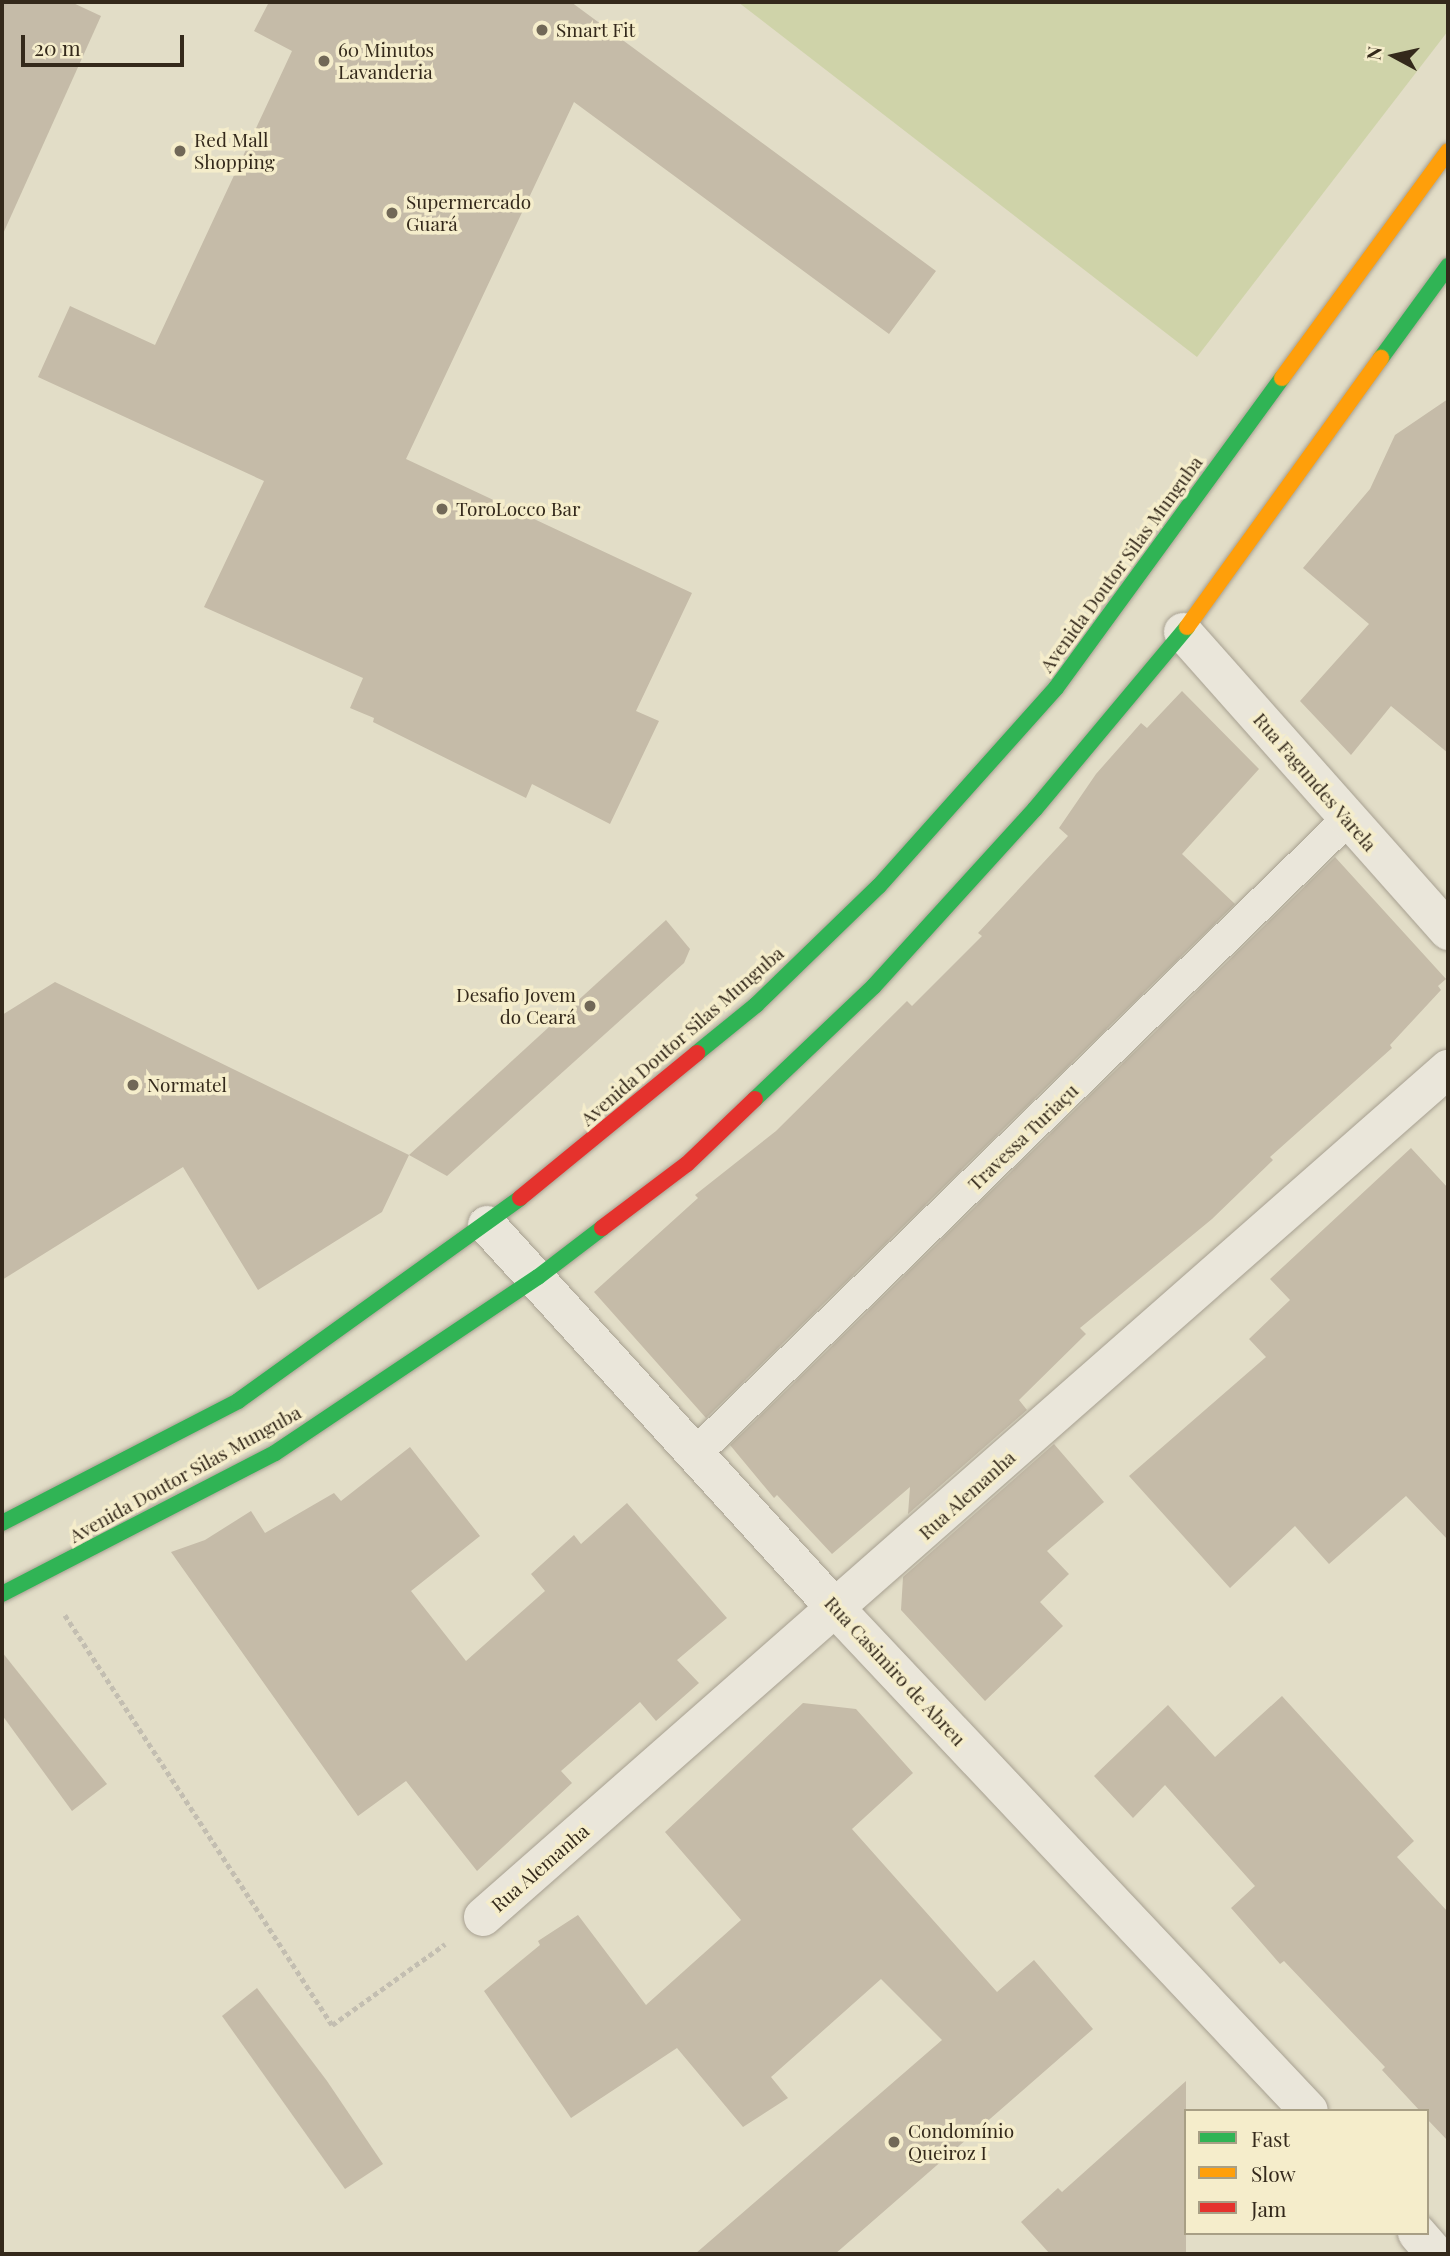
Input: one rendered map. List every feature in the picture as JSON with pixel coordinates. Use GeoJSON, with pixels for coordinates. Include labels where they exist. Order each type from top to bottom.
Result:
{"type":"FeatureCollection","features":[{"type":"Feature","properties":{"kind":"main road","name":"Avenida Doutor Silas Munguba"},"geometry":{"type":"LineString","coordinates":[[2,1523],[238,1401],[487,1225],[756,1005],[879,886],[1056,688],[1115,612],[1448,151]]}},
{"type":"Feature","properties":{"kind":"main road","name":"Avenida Doutor Silas Munguba"},"geometry":{"type":"LineString","coordinates":[[2,1594],[275,1453],[538,1277],[687,1164],[874,986],[1035,808],[1184,632],[1448,266]]}},
{"type":"Feature","properties":{"kind":"street","name":"Rua Fagundes Varela"},"geometry":{"type":"LineString","coordinates":[[1184,632],[1347,820],[1448,930]]}},
{"type":"Feature","properties":{"kind":"street","name":"Rua Alemanha"},"geometry":{"type":"LineString","coordinates":[[483,1917],[837,1610],[1448,1069]]}},
{"type":"Feature","properties":{"kind":"street","name":"Rua Casimiro de Abreu"},"geometry":{"type":"LineString","coordinates":[[487,1225],[538,1277],[837,1610],[1307,2109]]}},
{"type":"Feature","properties":{"kind":"street"},"geometry":{"type":"LineString","coordinates":[[1419,2235],[1435,2254]]}},
{"type":"Feature","properties":{"kind":"lane","name":"Travessa Turiaçu"},"geometry":{"type":"LineString","coordinates":[[696,1453],[1347,820]]}},
{"type":"Feature","properties":{"kind":"path"},"geometry":{"type":"LineString","coordinates":[[41,1576],[332,2025],[483,1917]]}},
{"type":"Feature","properties":{"kind":"green space"},"geometry":{"type":"Polygon","coordinates":[[[738,2],[1448,2],[1448,31],[1197,357],[738,2]]]}},
{"type":"Feature","properties":{"kind":"building"},"geometry":{"type":"Polygon","coordinates":[[[2,2],[71,2],[101,16],[2,236],[2,2]]]}},
{"type":"Feature","properties":{"kind":"building"},"geometry":{"type":"Polygon","coordinates":[[[269,2],[571,2],[936,271],[889,334],[574,102],[406,459],[692,593],[636,711],[659,721],[610,824],[532,784],[526,798],[373,722],[374,718],[350,708],[363,678],[204,607],[264,481],[38,377],[70,306],[155,345],[292,51],[254,31],[269,2]]]}},
{"type":"Feature","properties":{"kind":"building"},"geometry":{"type":"Polygon","coordinates":[[[1448,399],[1448,753],[1391,706],[1351,755],[1300,701],[1369,624],[1303,568],[1370,489],[1395,435],[1448,399]]]}},
{"type":"Feature","properties":{"kind":"building"},"geometry":{"type":"Polygon","coordinates":[[[1182,691],[1259,769],[1182,854],[1235,904],[706,1418],[594,1292],[698,1198],[695,1195],[776,1131],[907,1001],[912,1006],[982,936],[978,933],[1068,836],[1059,828],[1096,774],[1141,723],[1147,728],[1182,691]]]}},
{"type":"Feature","properties":{"kind":"building"},"geometry":{"type":"Polygon","coordinates":[[[1335,857],[1446,979],[1438,986],[1441,990],[1390,1045],[1392,1048],[1270,1157],[1273,1160],[1212,1219],[1080,1328],[1086,1334],[1019,1400],[1027,1410],[908,1514],[910,1487],[832,1554],[777,1495],[774,1498],[730,1445],[1335,857]]]}},
{"type":"Feature","properties":{"kind":"building"},"geometry":{"type":"Polygon","coordinates":[[[666,920],[690,949],[684,963],[447,1176],[409,1155],[666,920]]]}},
{"type":"Feature","properties":{"kind":"building","name":"Normatel"},"geometry":{"type":"Polygon","coordinates":[[[55,982],[409,1155],[382,1212],[258,1290],[183,1167],[2,1280],[2,1015],[55,982]]]}},
{"type":"Feature","properties":{"kind":"building"},"geometry":{"type":"Polygon","coordinates":[[[1411,1148],[1448,1188],[1448,1540],[1406,1496],[1329,1564],[1295,1526],[1230,1588],[1129,1476],[1266,1357],[1249,1339],[1290,1300],[1270,1279],[1411,1148]]]}},
{"type":"Feature","properties":{"kind":"building"},"geometry":{"type":"Polygon","coordinates":[[[1054,1444],[1104,1502],[1047,1551],[1069,1574],[1040,1602],[1063,1626],[985,1701],[901,1610],[903,1577],[1054,1444]]]}},
{"type":"Feature","properties":{"kind":"building"},"geometry":{"type":"Polygon","coordinates":[[[410,1447],[480,1536],[411,1591],[466,1661],[545,1591],[531,1574],[574,1535],[581,1544],[627,1503],[727,1618],[677,1660],[699,1683],[656,1721],[640,1702],[561,1771],[572,1783],[477,1871],[406,1781],[358,1816],[171,1552],[205,1540],[251,1511],[265,1533],[334,1493],[341,1501],[410,1447]]]}},
{"type":"Feature","properties":{"kind":"building"},"geometry":{"type":"Polygon","coordinates":[[[2,1652],[107,1784],[72,1811],[2,1715],[2,1652]]]}},
{"type":"Feature","properties":{"kind":"building"},"geometry":{"type":"Polygon","coordinates":[[[1282,1696],[1414,1841],[1397,1857],[1448,1912],[1448,2141],[1429,2121],[1429,2109],[1418,2109],[1382,2070],[1385,2067],[1284,1961],[1280,1964],[1231,1908],[1255,1886],[1165,1785],[1133,1818],[1094,1776],[1168,1705],[1215,1757],[1282,1696]]]}},
{"type":"Feature","properties":{"kind":"building"},"geometry":{"type":"Polygon","coordinates":[[[803,1703],[856,1709],[913,1773],[852,1829],[997,1992],[1034,1960],[1093,2029],[835,2254],[695,2254],[942,2040],[881,1979],[771,2077],[788,2098],[743,2127],[677,2048],[571,2118],[484,1991],[540,1945],[538,1941],[578,1915],[646,2005],[741,1920],[665,1832],[803,1703]]]}},
{"type":"Feature","properties":{"kind":"building"},"geometry":{"type":"Polygon","coordinates":[[[257,1988],[327,2081],[383,2164],[345,2189],[222,2016],[257,1988]]]}},
{"type":"Feature","properties":{"kind":"building"},"geometry":{"type":"Polygon","coordinates":[[[1186,2081],[1186,2254],[1050,2254],[1021,2222],[1058,2188],[1062,2192],[1186,2081]]]}},
{"type":"Feature","properties":{"kind":"traffic: fast"},"geometry":{"type":"LineString","coordinates":[[1381,358],[1448,266]]}},
{"type":"Feature","properties":{"kind":"traffic: fast"},"geometry":{"type":"LineString","coordinates":[[697,1053],[756,1005],[879,886],[1056,688],[1282,378]]}},
{"type":"Feature","properties":{"kind":"traffic: fast"},"geometry":{"type":"LineString","coordinates":[[755,1099],[874,986],[1035,809],[1187,627]]}},
{"type":"Feature","properties":{"kind":"traffic: fast"},"geometry":{"type":"LineString","coordinates":[[2,1523],[238,1401],[520,1198]]}},
{"type":"Feature","properties":{"kind":"traffic: fast"},"geometry":{"type":"LineString","coordinates":[[2,1594],[275,1453],[538,1277],[602,1228]]}},
{"type":"Feature","properties":{"kind":"traffic: slow"},"geometry":{"type":"LineString","coordinates":[[1282,378],[1448,151]]}},
{"type":"Feature","properties":{"kind":"traffic: slow"},"geometry":{"type":"LineString","coordinates":[[1187,627],[1381,358]]}},
{"type":"Feature","properties":{"kind":"traffic: jam"},"geometry":{"type":"LineString","coordinates":[[520,1198],[697,1053]]}},
{"type":"Feature","properties":{"kind":"traffic: jam"},"geometry":{"type":"LineString","coordinates":[[602,1228],[687,1164],[755,1099]]}},
{"type":"Feature","properties":{"kind":"place","name":"Smart Fit"},"geometry":{"type":"Point","coordinates":[542,30]}},
{"type":"Feature","properties":{"kind":"place","name":"60 Minutos Lavanderia"},"geometry":{"type":"Point","coordinates":[324,61]}},
{"type":"Feature","properties":{"kind":"place","name":"Red Mall Shopping"},"geometry":{"type":"Point","coordinates":[180,151]}},
{"type":"Feature","properties":{"kind":"place","name":"Supermercado Guará"},"geometry":{"type":"Point","coordinates":[392,213]}},
{"type":"Feature","properties":{"kind":"place","name":"ToroLocco Bar"},"geometry":{"type":"Point","coordinates":[442,509]}},
{"type":"Feature","properties":{"kind":"place","name":"Desafio Jovem do Ceará"},"geometry":{"type":"Point","coordinates":[590,1006]}},
{"type":"Feature","properties":{"kind":"place","name":"Normatel"},"geometry":{"type":"Point","coordinates":[133,1085]}},
{"type":"Feature","properties":{"kind":"place","name":"Condomínio Queiroz I"},"geometry":{"type":"Point","coordinates":[894,2142]}}]}
